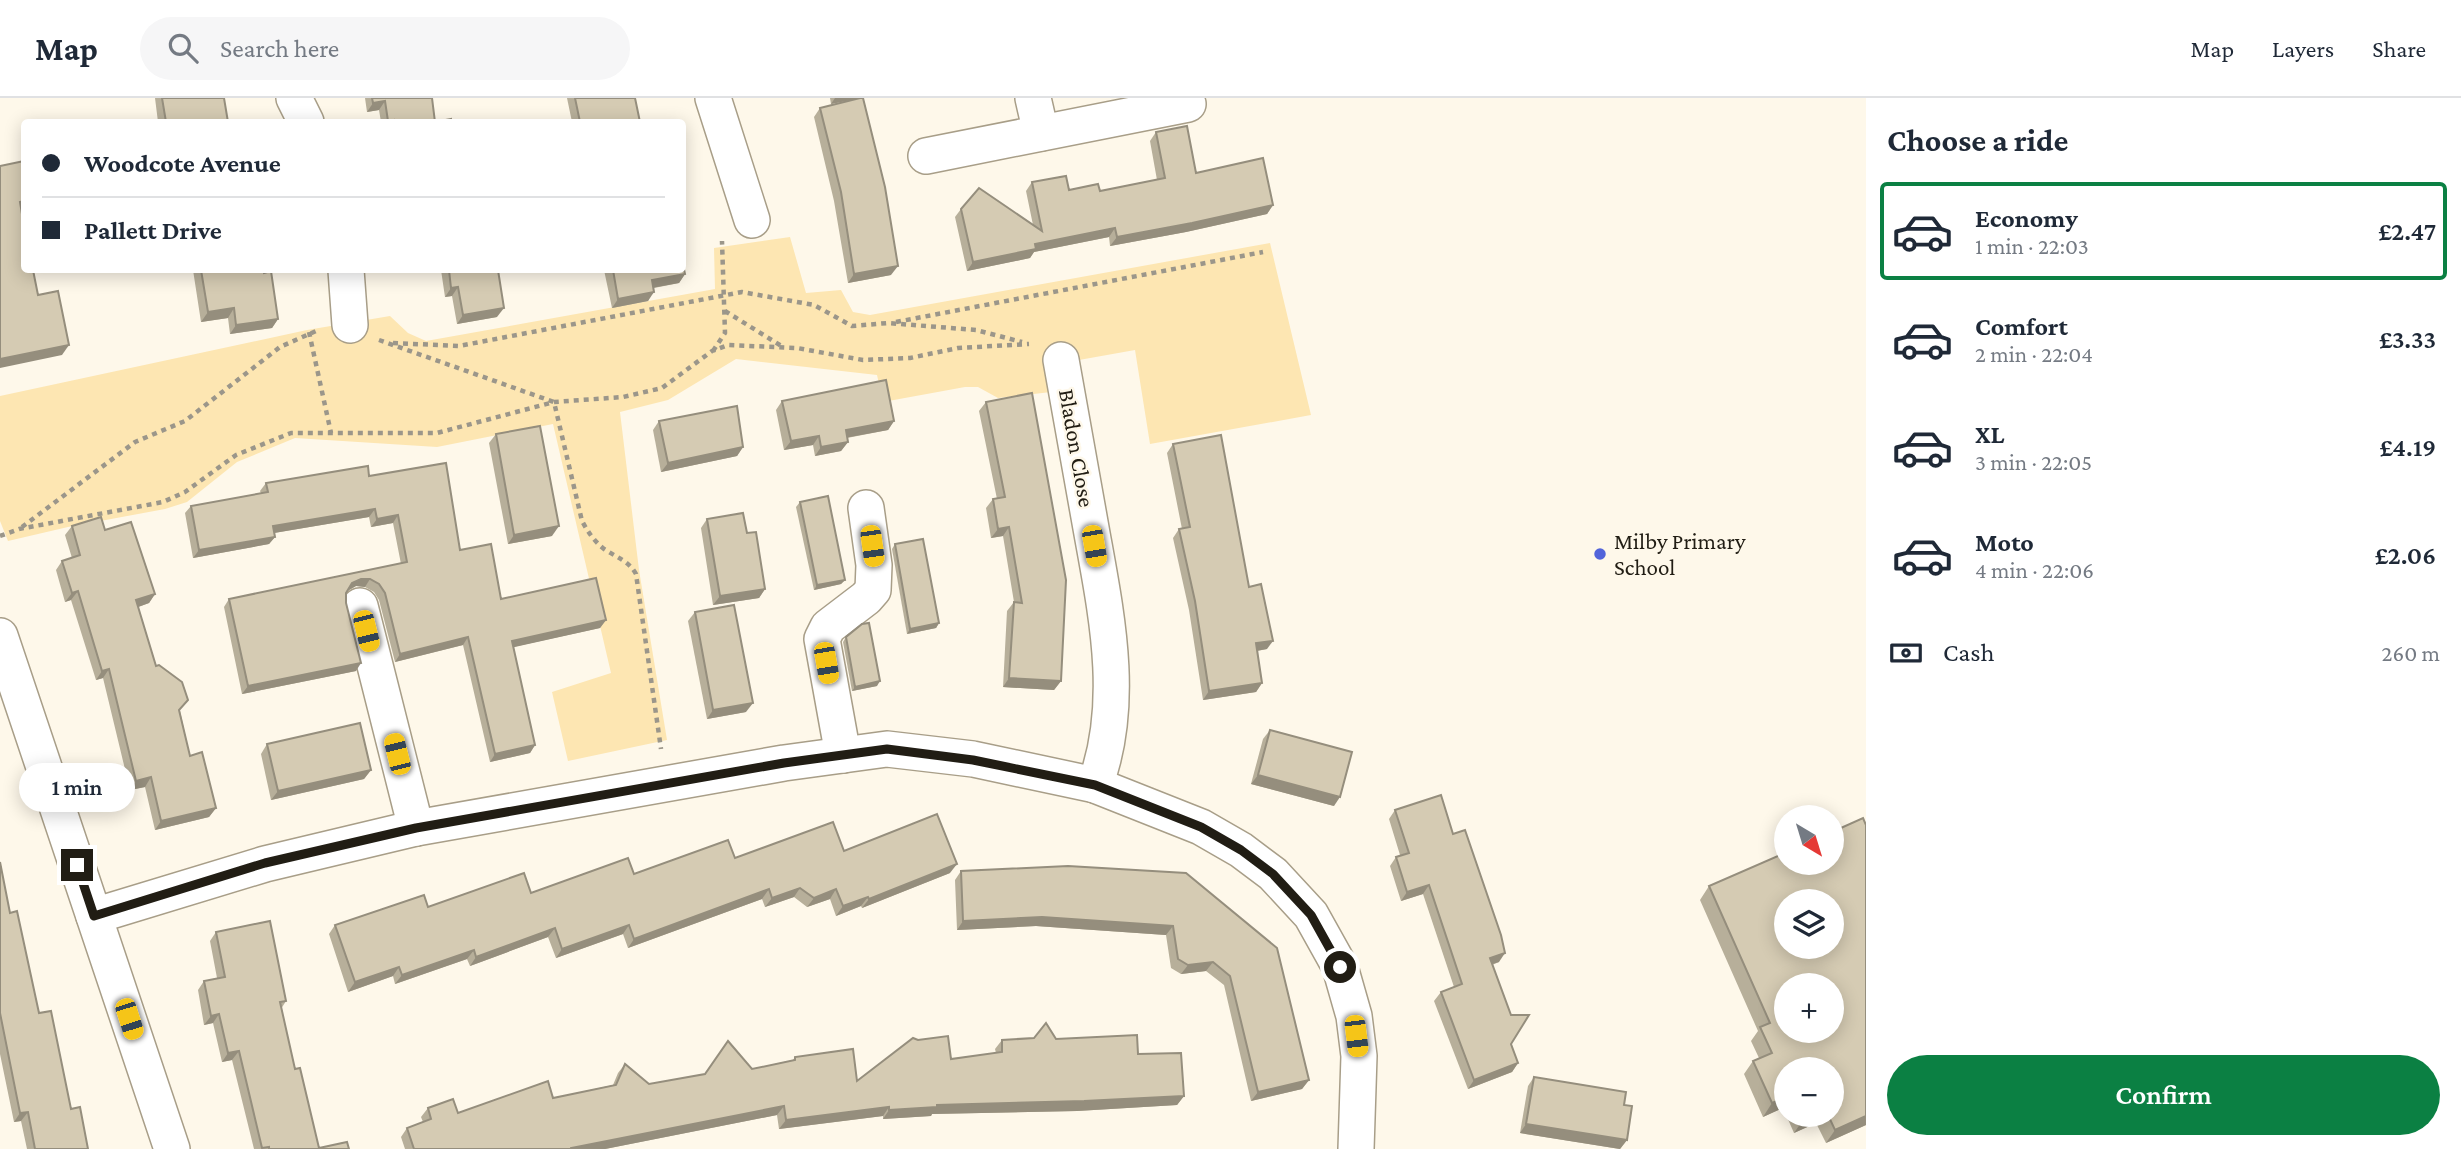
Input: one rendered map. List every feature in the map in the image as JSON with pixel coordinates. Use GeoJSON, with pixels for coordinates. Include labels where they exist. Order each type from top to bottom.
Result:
{"type":"FeatureCollection","features":[{"type":"Feature","properties":{"kind":"street"},"geometry":{"type":"LineString","coordinates":[[294,98],[304,119]]}},
{"type":"Feature","properties":{"kind":"street"},"geometry":{"type":"LineString","coordinates":[[713,98],[752,220]]}},
{"type":"Feature","properties":{"kind":"street"},"geometry":{"type":"LineString","coordinates":[[1033,98],[1041,133]]}},
{"type":"Feature","properties":{"kind":"street"},"geometry":{"type":"LineString","coordinates":[[926,156],[1188,104]]}},
{"type":"Feature","properties":{"kind":"street"},"geometry":{"type":"LineString","coordinates":[[346,273],[350,325]]}},
{"type":"Feature","properties":{"kind":"street","name":"Bladon Close"},"geometry":{"type":"LineString","coordinates":[[1061,360],[1109,626],[1111,712],[1103,764],[1095,785]]}},
{"type":"Feature","properties":{"kind":"street"},"geometry":{"type":"LineString","coordinates":[[844,755],[822,639],[828,627],[873,590],[874,565],[866,508]]}},
{"type":"Feature","properties":{"kind":"street"},"geometry":{"type":"LineString","coordinates":[[360,606],[416,828]]}},
{"type":"Feature","properties":{"kind":"street"},"geometry":{"type":"LineString","coordinates":[[0,636],[172,1149]]}},
{"type":"Feature","properties":{"kind":"street"},"geometry":{"type":"LineString","coordinates":[[94,916],[265,863],[416,828],[784,763],[887,749],[973,760],[1095,785],[1201,827],[1241,850],[1273,874],[1311,915],[1340,967],[1354,1016],[1359,1056],[1356,1149]]}},
{"type":"Feature","properties":{"kind":"path"},"geometry":{"type":"LineString","coordinates":[[712,351],[725,333],[721,224],[752,220]]}},
{"type":"Feature","properties":{"kind":"path"},"geometry":{"type":"LineString","coordinates":[[387,343],[459,346],[742,292],[814,305],[852,326],[888,323],[1263,252]]}},
{"type":"Feature","properties":{"kind":"path"},"geometry":{"type":"LineString","coordinates":[[724,311],[784,347]]}},
{"type":"Feature","properties":{"kind":"path"},"geometry":{"type":"LineString","coordinates":[[888,323],[976,330],[1026,343],[1061,360]]}},
{"type":"Feature","properties":{"kind":"path"},"geometry":{"type":"LineString","coordinates":[[19,529],[135,442],[185,421],[280,347],[309,332],[350,325],[358,332],[387,343],[554,402]]}},
{"type":"Feature","properties":{"kind":"path"},"geometry":{"type":"LineString","coordinates":[[309,332],[331,433]]}},
{"type":"Feature","properties":{"kind":"path"},"geometry":{"type":"LineString","coordinates":[[0,536],[19,529],[163,502],[184,492],[236,455],[291,433],[437,433],[554,402],[623,397],[662,388],[712,351],[728,345],[784,347],[863,360],[910,358],[958,348],[1026,343]]}},
{"type":"Feature","properties":{"kind":"path"},"geometry":{"type":"LineString","coordinates":[[554,402],[582,521],[591,536],[603,548],[631,565],[636,574],[666,784]]}},
{"type":"Feature","properties":{"kind":"shaded area"},"geometry":{"type":"Polygon","coordinates":[[[790,237],[806,293],[841,290],[853,312],[870,315],[1270,243],[1311,415],[1150,444],[1135,350],[1051,365],[1051,392],[998,398],[978,387],[965,387],[883,402],[877,375],[736,359],[668,400],[620,412],[639,570],[667,740],[568,761],[552,692],[611,673],[553,424],[437,447],[295,438],[237,462],[187,502],[165,509],[8,541],[0,521],[0,396],[307,330],[390,316],[408,333],[426,341],[715,289],[714,248],[790,237]]]}},
{"type":"Feature","properties":{"kind":"building"},"geometry":{"type":"Polygon","coordinates":[[[162,98],[224,98],[228,119],[166,119],[162,98]]]}},
{"type":"Feature","properties":{"kind":"building"},"geometry":{"type":"Polygon","coordinates":[[[372,98],[432,98],[435,119],[388,119],[385,101],[373,103],[372,98]]]}},
{"type":"Feature","properties":{"kind":"building"},"geometry":{"type":"Polygon","coordinates":[[[575,98],[635,98],[639,119],[579,119],[575,98]]]}},
{"type":"Feature","properties":{"kind":"building"},"geometry":{"type":"Polygon","coordinates":[[[863,98],[885,187],[898,266],[854,274],[841,192],[820,108],[863,98]]]}},
{"type":"Feature","properties":{"kind":"building"},"geometry":{"type":"Polygon","coordinates":[[[1187,126],[1196,173],[1263,158],[1273,205],[1117,237],[1115,228],[1035,244],[1036,249],[973,262],[961,209],[979,188],[1042,231],[1032,182],[1066,176],[1069,190],[1098,184],[1100,191],[1165,178],[1156,132],[1187,126]]]}},
{"type":"Feature","properties":{"kind":"building"},"geometry":{"type":"Polygon","coordinates":[[[21,162],[21,273],[34,273],[38,295],[58,291],[69,345],[0,359],[0,166],[21,162]]]}},
{"type":"Feature","properties":{"kind":"building"},"geometry":{"type":"Polygon","coordinates":[[[202,273],[271,273],[278,319],[236,325],[234,308],[208,312],[202,273]]]}},
{"type":"Feature","properties":{"kind":"building"},"geometry":{"type":"Polygon","coordinates":[[[449,273],[498,273],[504,308],[463,315],[458,287],[451,288],[449,273]]]}},
{"type":"Feature","properties":{"kind":"building"},"geometry":{"type":"Polygon","coordinates":[[[614,273],[685,273],[652,280],[654,292],[618,299],[614,273]]]}},
{"type":"Feature","properties":{"kind":"building"},"geometry":{"type":"Polygon","coordinates":[[[886,380],[894,421],[846,430],[848,442],[821,447],[819,436],[791,441],[782,401],[886,380]]]}},
{"type":"Feature","properties":{"kind":"building"},"geometry":{"type":"Polygon","coordinates":[[[1032,393],[1066,580],[1061,681],[1009,678],[1014,602],[1022,603],[1009,527],[998,529],[993,499],[1005,497],[986,402],[1032,393]]]}},
{"type":"Feature","properties":{"kind":"building"},"geometry":{"type":"Polygon","coordinates":[[[737,406],[743,447],[668,463],[659,421],[737,406]]]}},
{"type":"Feature","properties":{"kind":"building"},"geometry":{"type":"Polygon","coordinates":[[[540,426],[559,526],[514,535],[496,434],[540,426]]]}},
{"type":"Feature","properties":{"kind":"building"},"geometry":{"type":"Polygon","coordinates":[[[1221,435],[1249,587],[1261,584],[1273,641],[1256,643],[1262,683],[1209,691],[1195,601],[1179,529],[1190,527],[1173,444],[1221,435]]]}},
{"type":"Feature","properties":{"kind":"building"},"geometry":{"type":"Polygon","coordinates":[[[446,463],[460,550],[491,544],[501,599],[596,578],[606,620],[512,641],[535,745],[495,754],[468,637],[400,654],[385,593],[379,584],[370,579],[352,583],[346,593],[361,663],[248,686],[229,599],[407,562],[398,515],[377,519],[375,509],[273,526],[275,537],[199,550],[191,506],[268,492],[266,483],[368,466],[369,476],[446,463]]]}},
{"type":"Feature","properties":{"kind":"building"},"geometry":{"type":"Polygon","coordinates":[[[828,496],[845,580],[817,585],[800,502],[828,496]]]}},
{"type":"Feature","properties":{"kind":"building"},"geometry":{"type":"Polygon","coordinates":[[[743,513],[747,533],[756,532],[765,589],[720,596],[707,519],[743,513]]]}},
{"type":"Feature","properties":{"kind":"building"},"geometry":{"type":"Polygon","coordinates":[[[101,517],[105,530],[131,522],[155,594],[136,600],[156,666],[159,665],[182,682],[188,700],[179,710],[190,756],[202,752],[216,808],[161,821],[151,777],[136,781],[109,669],[102,671],[78,591],[72,593],[62,561],[80,555],[72,526],[101,517]]]}},
{"type":"Feature","properties":{"kind":"building"},"geometry":{"type":"Polygon","coordinates":[[[923,539],[939,623],[910,629],[895,544],[923,539]]]}},
{"type":"Feature","properties":{"kind":"building"},"geometry":{"type":"Polygon","coordinates":[[[734,605],[753,703],[713,710],[695,612],[734,605]]]}},
{"type":"Feature","properties":{"kind":"building"},"geometry":{"type":"Polygon","coordinates":[[[869,623],[880,681],[855,687],[846,637],[862,624],[869,623]]]}},
{"type":"Feature","properties":{"kind":"building"},"geometry":{"type":"Polygon","coordinates":[[[360,723],[371,770],[278,791],[267,744],[360,723]]]}},
{"type":"Feature","properties":{"kind":"building"},"geometry":{"type":"Polygon","coordinates":[[[1270,730],[1352,752],[1340,797],[1258,775],[1270,730]]]}},
{"type":"Feature","properties":{"kind":"building"},"geometry":{"type":"Polygon","coordinates":[[[1441,795],[1453,834],[1465,830],[1501,935],[1505,953],[1490,958],[1511,1015],[1529,1015],[1511,1044],[1518,1063],[1474,1080],[1441,992],[1462,984],[1429,885],[1407,892],[1396,857],[1409,853],[1395,810],[1441,795]]]}},
{"type":"Feature","properties":{"kind":"building"},"geometry":{"type":"Polygon","coordinates":[[[937,814],[957,864],[869,899],[868,897],[843,906],[836,889],[814,898],[800,888],[772,898],[769,889],[634,939],[629,925],[562,949],[555,928],[476,957],[474,950],[402,975],[399,967],[355,982],[335,925],[424,895],[428,907],[524,873],[531,893],[628,858],[634,874],[728,840],[735,858],[833,822],[844,851],[937,814]]]}},
{"type":"Feature","properties":{"kind":"building"},"geometry":{"type":"Polygon","coordinates":[[[1863,818],[1866,825],[1866,1116],[1844,1126],[1844,1057],[1774,1057],[1772,1103],[1753,1061],[1772,1053],[1760,1027],[1770,1023],[1709,886],[1774,858],[1774,875],[1844,875],[1844,827],[1863,818]]]}},
{"type":"Feature","properties":{"kind":"building"},"geometry":{"type":"Polygon","coordinates":[[[0,862],[10,913],[17,911],[39,1013],[51,1011],[71,1109],[80,1107],[88,1149],[35,1149],[28,1112],[20,1113],[0,1013],[0,862]]]}},
{"type":"Feature","properties":{"kind":"building"},"geometry":{"type":"Polygon","coordinates":[[[1068,866],[1186,873],[1277,948],[1309,1080],[1258,1092],[1230,976],[1213,962],[1188,965],[1178,959],[1173,926],[1042,917],[963,921],[961,871],[1068,866]]]}},
{"type":"Feature","properties":{"kind":"building"},"geometry":{"type":"Polygon","coordinates":[[[270,921],[286,1001],[280,1002],[295,1069],[300,1068],[319,1148],[347,1142],[349,1149],[262,1148],[239,1051],[228,1053],[219,1014],[211,1016],[204,981],[225,977],[216,932],[270,921]]]}},
{"type":"Feature","properties":{"kind":"building"},"geometry":{"type":"Polygon","coordinates":[[[1046,1023],[1056,1039],[1137,1035],[1138,1054],[1181,1053],[1184,1096],[937,1105],[889,1110],[889,1107],[786,1120],[784,1106],[571,1149],[414,1149],[407,1128],[431,1119],[428,1108],[453,1099],[458,1113],[548,1081],[553,1098],[616,1085],[625,1064],[649,1084],[705,1074],[728,1041],[752,1069],[795,1060],[795,1057],[853,1049],[857,1081],[913,1038],[918,1040],[948,1036],[951,1059],[1002,1052],[1002,1040],[1034,1038],[1046,1023]]]}},
{"type":"Feature","properties":{"kind":"building"},"geometry":{"type":"Polygon","coordinates":[[[1534,1077],[1626,1092],[1624,1105],[1632,1106],[1627,1140],[1526,1124],[1534,1077]]]}},
{"type":"Feature","properties":{"kind":"place","name":"Milby Primary School"},"geometry":{"type":"Point","coordinates":[1600,554]}},
{"type":"Feature","properties":{"kind":"route"},"geometry":{"type":"LineString","coordinates":[[77,865],[94,916],[265,863],[416,828],[784,763],[887,749],[973,760],[1095,785],[1201,827],[1241,850],[1273,874],[1311,915],[1340,967]]}}]}
